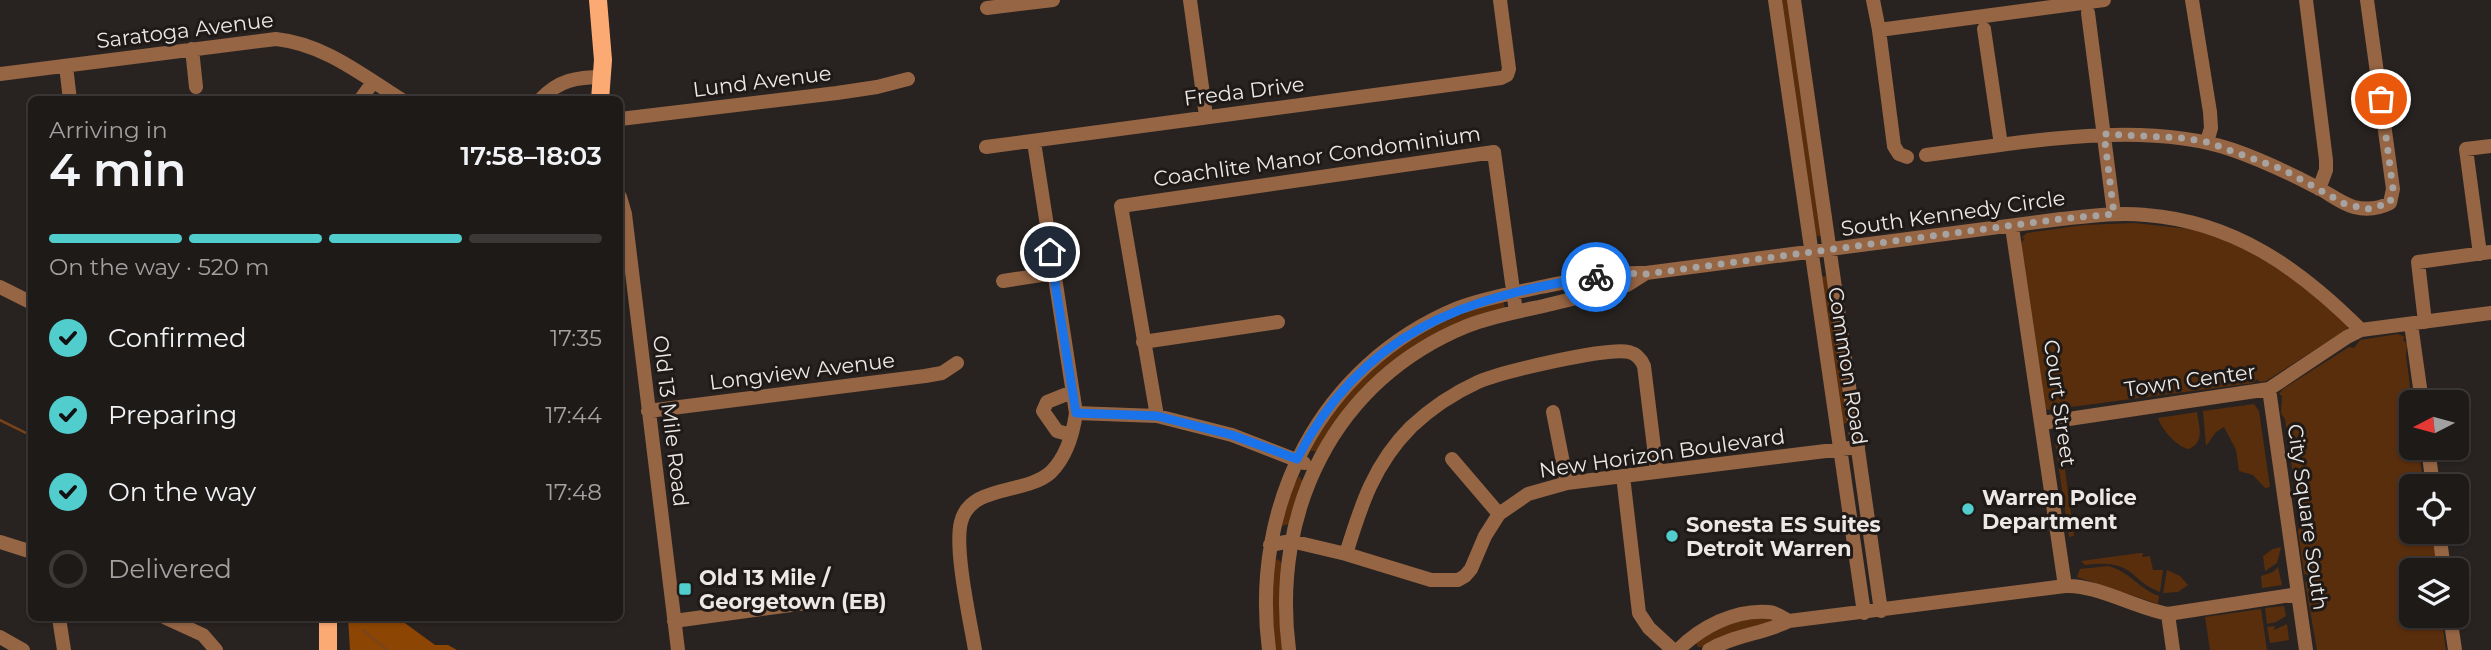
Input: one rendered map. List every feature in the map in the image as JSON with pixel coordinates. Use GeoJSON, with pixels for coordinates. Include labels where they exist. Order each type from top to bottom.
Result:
{"type":"FeatureCollection","features":[{"type":"Feature","properties":{"kind":"main road"},"geometry":{"type":"LineString","coordinates":[[598,0],[603,40],[601,96]]}},
{"type":"Feature","properties":{"kind":"main road"},"geometry":{"type":"LineString","coordinates":[[328,621],[328,650]]}},
{"type":"Feature","properties":{"kind":"street"},"geometry":{"type":"LineString","coordinates":[[986,8],[1053,0]]}},
{"type":"Feature","properties":{"kind":"street"},"geometry":{"type":"LineString","coordinates":[[1190,0],[1206,116]]}},
{"type":"Feature","properties":{"kind":"street","name":"Freda Drive"},"geometry":{"type":"LineString","coordinates":[[986,147],[1492,80],[1507,75],[1508,58],[1500,0]]}},
{"type":"Feature","properties":{"kind":"street","name":"Common Road"},"geometry":{"type":"LineString","coordinates":[[1775,0],[1864,613]]}},
{"type":"Feature","properties":{"kind":"street","name":"Common Road"},"geometry":{"type":"LineString","coordinates":[[1794,0],[1881,611]]}},
{"type":"Feature","properties":{"kind":"street"},"geometry":{"type":"LineString","coordinates":[[1873,0],[1894,146],[1899,154],[1907,157]]}},
{"type":"Feature","properties":{"kind":"street"},"geometry":{"type":"LineString","coordinates":[[1879,30],[2088,5],[2105,0]]}},
{"type":"Feature","properties":{"kind":"street"},"geometry":{"type":"LineString","coordinates":[[2192,0],[2210,112],[2211,128],[2207,142]]}},
{"type":"Feature","properties":{"kind":"street"},"geometry":{"type":"LineString","coordinates":[[2306,0],[2326,160],[2326,170],[2319,188]]}},
{"type":"Feature","properties":{"kind":"street"},"geometry":{"type":"LineString","coordinates":[[1926,155],[2104,134],[2183,138],[2207,142],[2252,157],[2357,208],[2375,208],[2390,203],[2393,197],[2393,181],[2367,0]]}},
{"type":"Feature","properties":{"kind":"street"},"geometry":{"type":"LineString","coordinates":[[2088,5],[2114,214]]}},
{"type":"Feature","properties":{"kind":"street"},"geometry":{"type":"LineString","coordinates":[[1984,29],[2001,145]]}},
{"type":"Feature","properties":{"kind":"street","name":"Saratoga Avenue"},"geometry":{"type":"LineString","coordinates":[[0,74],[276,39],[293,41],[328,53],[396,96]]}},
{"type":"Feature","properties":{"kind":"street"},"geometry":{"type":"LineString","coordinates":[[192,48],[197,87]]}},
{"type":"Feature","properties":{"kind":"street"},"geometry":{"type":"LineString","coordinates":[[66,66],[70,96]]}},
{"type":"Feature","properties":{"kind":"street"},"geometry":{"type":"LineString","coordinates":[[545,96],[561,83],[583,77],[603,77]]}},
{"type":"Feature","properties":{"kind":"street","name":"Lund Avenue"},"geometry":{"type":"LineString","coordinates":[[623,119],[851,91],[908,79]]}},
{"type":"Feature","properties":{"kind":"street"},"geometry":{"type":"LineString","coordinates":[[363,96],[373,82]]}},
{"type":"Feature","properties":{"kind":"street"},"geometry":{"type":"LineString","coordinates":[[975,650],[960,547],[961,519],[978,499],[1032,484],[1051,472],[1064,453],[1076,413],[1034,142]]}},
{"type":"Feature","properties":{"kind":"street"},"geometry":{"type":"LineString","coordinates":[[2421,390],[2418,262],[2486,253],[2466,149],[2491,146]]}},
{"type":"Feature","properties":{"kind":"street","name":"Coachlite Manor Condominium"},"geometry":{"type":"LineString","coordinates":[[1157,416],[1121,206],[1494,152],[1516,312]]}},
{"type":"Feature","properties":{"kind":"street","name":"Old 13 Mile Road"},"geometry":{"type":"LineString","coordinates":[[623,210],[678,650]]}},
{"type":"Feature","properties":{"kind":"street","name":"South Kennedy Circle"},"geometry":{"type":"LineString","coordinates":[[1646,274],[2060,219],[2114,214],[2162,217],[2233,236],[2290,267],[2361,330]]}},
{"type":"Feature","properties":{"kind":"street","name":"Court Street"},"geometry":{"type":"LineString","coordinates":[[2012,227],[2066,586]]}},
{"type":"Feature","properties":{"kind":"street"},"geometry":{"type":"LineString","coordinates":[[1003,281],[1054,273]]}},
{"type":"Feature","properties":{"kind":"street"},"geometry":{"type":"LineString","coordinates":[[1269,650],[1266,605],[1270,545],[1279,505],[1297,459],[1319,421],[1363,370],[1391,346],[1459,308],[1513,293],[1592,277],[1625,273],[1646,274]]}},
{"type":"Feature","properties":{"kind":"street"},"geometry":{"type":"LineString","coordinates":[[1289,650],[1285,596],[1291,541],[1302,499],[1314,468],[1336,430],[1356,405],[1404,360],[1457,331],[1516,312],[1627,285],[1646,274]]}},
{"type":"Feature","properties":{"kind":"street"},"geometry":{"type":"LineString","coordinates":[[0,287],[28,301]]}},
{"type":"Feature","properties":{"kind":"street","name":"Town Center"},"geometry":{"type":"LineString","coordinates":[[2042,423],[2269,389],[2361,330],[2491,313]]}},
{"type":"Feature","properties":{"kind":"street"},"geometry":{"type":"LineString","coordinates":[[1143,342],[1278,322]]}},
{"type":"Feature","properties":{"kind":"street"},"geometry":{"type":"LineString","coordinates":[[1346,554],[1365,494],[1387,455],[1412,427],[1442,402],[1478,382],[1501,374],[1611,353],[1632,353],[1638,356],[1644,366],[1657,472]]}},
{"type":"Feature","properties":{"kind":"street","name":"Longview Avenue"},"geometry":{"type":"LineString","coordinates":[[648,411],[925,376],[942,373],[957,363]]}},
{"type":"Feature","properties":{"kind":"street","name":"City Square South"},"geometry":{"type":"LineString","coordinates":[[2269,389],[2306,650]]}},
{"type":"Feature","properties":{"kind":"street"},"geometry":{"type":"LineString","coordinates":[[1071,435],[1057,431],[1044,411],[1047,402],[1072,392]]}},
{"type":"Feature","properties":{"kind":"street"},"geometry":{"type":"LineString","coordinates":[[1552,412],[1567,484]]}},
{"type":"Feature","properties":{"kind":"street"},"geometry":{"type":"LineString","coordinates":[[1076,413],[1157,416],[1232,435],[1314,468]]}},
{"type":"Feature","properties":{"kind":"street","name":"New Horizon Boulevard"},"geometry":{"type":"LineString","coordinates":[[1270,545],[1291,541],[1346,554],[1431,580],[1458,580],[1471,569],[1485,536],[1499,514],[1528,494],[1567,484],[1623,476],[1858,447]]}},
{"type":"Feature","properties":{"kind":"street"},"geometry":{"type":"LineString","coordinates":[[1452,459],[1499,514]]}},
{"type":"Feature","properties":{"kind":"street"},"geometry":{"type":"LineString","coordinates":[[1623,476],[1639,613],[1649,628],[1673,650]]}},
{"type":"Feature","properties":{"kind":"street"},"geometry":{"type":"LineString","coordinates":[[0,542],[28,551]]}},
{"type":"Feature","properties":{"kind":"street"},"geometry":{"type":"LineString","coordinates":[[1709,650],[1730,639],[1772,630],[1789,621],[2066,586],[2082,586],[2151,611],[2168,614],[2298,594]]}},
{"type":"Feature","properties":{"kind":"street"},"geometry":{"type":"LineString","coordinates":[[674,621],[806,603]]}},
{"type":"Feature","properties":{"kind":"street"},"geometry":{"type":"LineString","coordinates":[[1678,650],[1704,629],[1728,618],[1770,612],[1789,621]]}},
{"type":"Feature","properties":{"kind":"street"},"geometry":{"type":"LineString","coordinates":[[2168,614],[2173,650]]}},
{"type":"Feature","properties":{"kind":"street"},"geometry":{"type":"LineString","coordinates":[[60,621],[64,650]]}},
{"type":"Feature","properties":{"kind":"street"},"geometry":{"type":"LineString","coordinates":[[173,621],[203,635],[216,650]]}},
{"type":"Feature","properties":{"kind":"street"},"geometry":{"type":"LineString","coordinates":[[2452,628],[2455,650]]}},
{"type":"Feature","properties":{"kind":"street"},"geometry":{"type":"LineString","coordinates":[[0,637],[23,650]]}},
{"type":"Feature","properties":{"kind":"shaded area"},"geometry":{"type":"Polygon","coordinates":[[[1778,0],[1788,0],[1822,235],[1815,237],[1778,0]]]}},
{"type":"Feature","properties":{"kind":"shaded area"},"geometry":{"type":"Polygon","coordinates":[[[2135,223],[2189,229],[2215,236],[2276,263],[2348,325],[2347,329],[2266,381],[2260,382],[2257,379],[2253,383],[2045,409],[2022,237],[2027,233],[2083,225],[2135,223]]]}},
{"type":"Feature","properties":{"kind":"shaded area"},"geometry":{"type":"Polygon","coordinates":[[[1821,277],[1828,277],[1847,423],[1843,424],[1821,277]]]}},
{"type":"Feature","properties":{"kind":"shaded area"},"geometry":{"type":"Polygon","coordinates":[[[1503,301],[1505,308],[1436,335],[1316,451],[1310,451],[1346,398],[1390,355],[1443,323],[1503,301]]]}},
{"type":"Feature","properties":{"kind":"shaded area"},"geometry":{"type":"Polygon","coordinates":[[[2398,334],[2405,337],[2403,340],[2407,344],[2410,390],[2399,390],[2399,460],[2420,460],[2422,474],[2399,474],[2399,544],[2434,544],[2436,558],[2399,558],[2399,628],[2443,628],[2446,650],[2317,650],[2305,582],[2314,576],[2304,574],[2298,531],[2300,525],[2285,419],[2281,413],[2282,396],[2279,394],[2349,347],[2354,348],[2360,340],[2398,334]]]}},
{"type":"Feature","properties":{"kind":"shaded area"},"geometry":{"type":"Polygon","coordinates":[[[2254,404],[2259,411],[2270,487],[2265,488],[2253,475],[2239,471],[2236,450],[2224,427],[2216,432],[2206,446],[2203,411],[2254,404]]]}},
{"type":"Feature","properties":{"kind":"shaded area"},"geometry":{"type":"Polygon","coordinates":[[[2197,412],[2199,438],[2189,449],[2170,437],[2158,418],[2197,412]]]}},
{"type":"Feature","properties":{"kind":"shaded area"},"geometry":{"type":"Polygon","coordinates":[[[2061,441],[2074,536],[2069,537],[2055,442],[2061,441]]]}},
{"type":"Feature","properties":{"kind":"shaded area"},"geometry":{"type":"Polygon","coordinates":[[[1299,476],[1303,482],[1289,524],[1282,526],[1288,494],[1299,476]]]}},
{"type":"Feature","properties":{"kind":"shaded area"},"geometry":{"type":"Polygon","coordinates":[[[2281,547],[2277,563],[2265,571],[2263,556],[2281,547]]]}},
{"type":"Feature","properties":{"kind":"shaded area"},"geometry":{"type":"Polygon","coordinates":[[[2143,553],[2142,557],[2150,556],[2153,570],[2163,570],[2160,592],[2124,568],[2105,564],[2085,565],[2081,561],[2143,553]]]}},
{"type":"Feature","properties":{"kind":"shaded area"},"geometry":{"type":"Polygon","coordinates":[[[1278,559],[1282,564],[1284,650],[1275,650],[1271,620],[1274,561],[1278,559]]]}},
{"type":"Feature","properties":{"kind":"shaded area"},"geometry":{"type":"Polygon","coordinates":[[[2108,566],[2159,596],[2158,604],[2077,577],[2080,569],[2108,566]]]}},
{"type":"Feature","properties":{"kind":"shaded area"},"geometry":{"type":"Polygon","coordinates":[[[2278,567],[2282,585],[2262,588],[2261,576],[2278,567]]]}},
{"type":"Feature","properties":{"kind":"shaded area"},"geometry":{"type":"Polygon","coordinates":[[[2167,570],[2180,576],[2188,585],[2178,592],[2163,593],[2167,570]]]}},
{"type":"Feature","properties":{"kind":"shaded area"},"geometry":{"type":"Polygon","coordinates":[[[2284,606],[2286,616],[2267,624],[2265,608],[2284,606]]]}},
{"type":"Feature","properties":{"kind":"shaded area"},"geometry":{"type":"Polygon","coordinates":[[[2261,609],[2267,650],[2210,650],[2205,617],[2261,609]]]}},
{"type":"Feature","properties":{"kind":"shaded area"},"geometry":{"type":"Polygon","coordinates":[[[1769,616],[1773,623],[1734,632],[1702,647],[1698,647],[1695,641],[1729,623],[1769,616]]]}},
{"type":"Feature","properties":{"kind":"shaded area"},"geometry":{"type":"Polygon","coordinates":[[[348,621],[402,621],[435,645],[448,645],[457,650],[350,650],[348,621]]]}},
{"type":"Feature","properties":{"kind":"shaded area"},"geometry":{"type":"Polygon","coordinates":[[[2287,624],[2289,640],[2270,643],[2267,627],[2275,626],[2274,630],[2287,624]]]}},
{"type":"Feature","properties":{"kind":"waterway"},"geometry":{"type":"LineString","coordinates":[[0,420],[28,434]]}},
{"type":"Feature","properties":{"kind":"waterway"},"geometry":{"type":"LineString","coordinates":[[363,630],[387,650]]}},
{"type":"Feature","properties":{"kind":"way so far"},"geometry":{"type":"LineString","coordinates":[[1596,277],[1625,273],[1646,274],[2114,214],[2104,134],[2183,138],[2207,142],[2284,170],[2345,204],[2357,208],[2375,208],[2390,203],[2393,197],[2381,99]]}},
{"type":"Feature","properties":{"kind":"place","name":"Warren Police Department"},"geometry":{"type":"Point","coordinates":[1968,509]}},
{"type":"Feature","properties":{"kind":"place","name":"Sonesta ES Suites Detroit Warren"},"geometry":{"type":"Point","coordinates":[1672,536]}},
{"type":"Feature","properties":{"kind":"place","name":"Old 13 Mile / Georgetown (EB)"},"geometry":{"type":"Point","coordinates":[685,589]}},
{"type":"Feature","properties":{"kind":"route"},"geometry":{"type":"LineString","coordinates":[[1050,252],[1076,413],[1157,416],[1232,435],[1297,459],[1319,421],[1351,382],[1391,346],[1417,329],[1475,302],[1596,277]]}}]}
